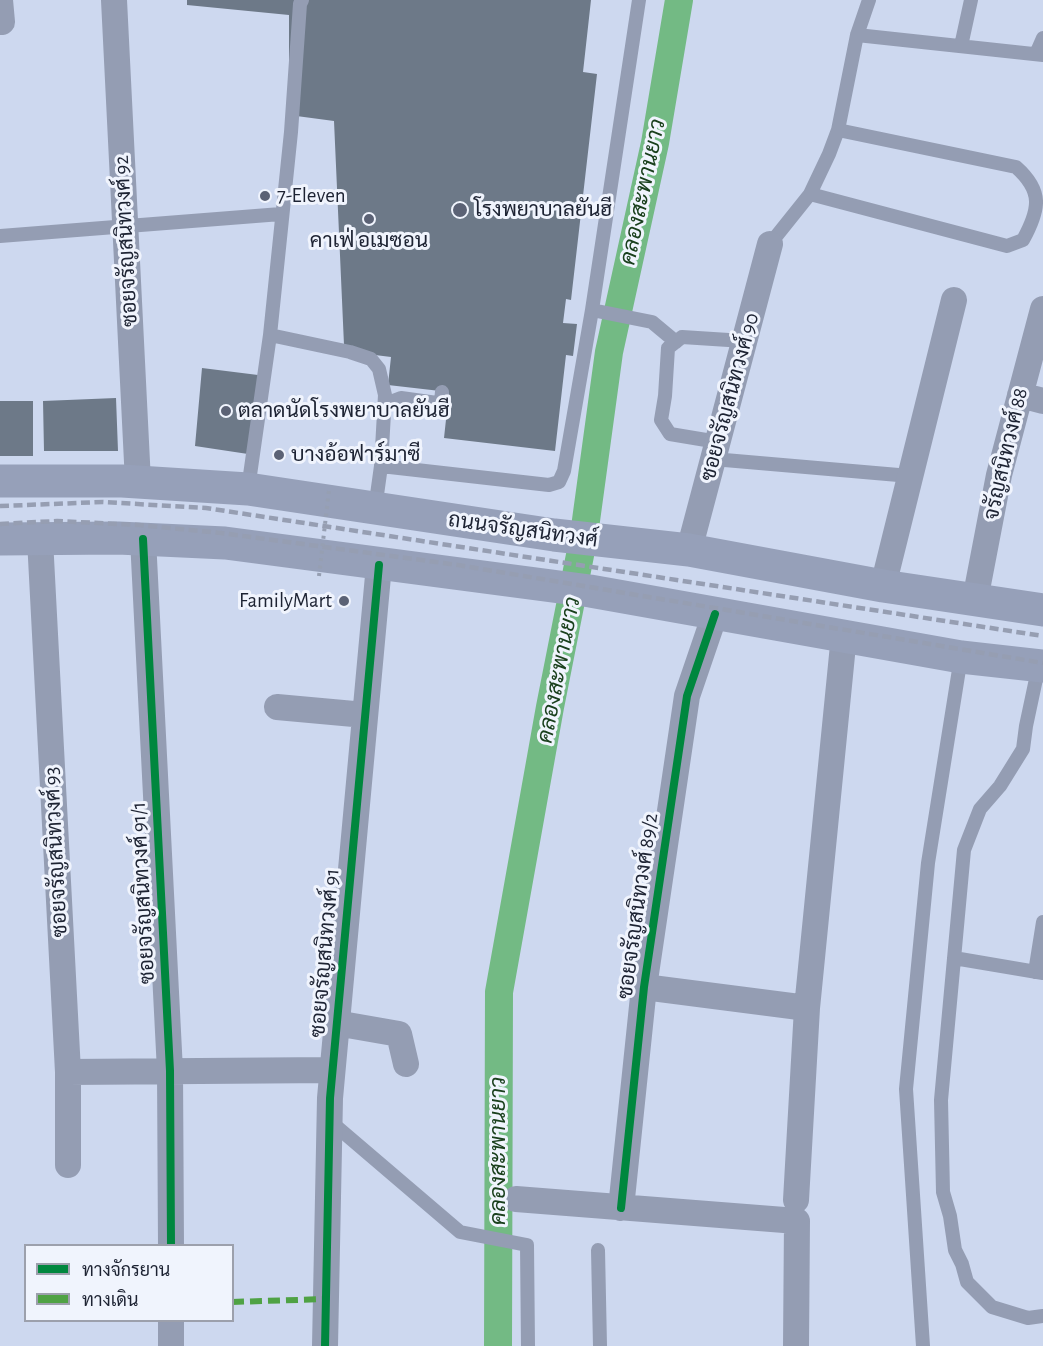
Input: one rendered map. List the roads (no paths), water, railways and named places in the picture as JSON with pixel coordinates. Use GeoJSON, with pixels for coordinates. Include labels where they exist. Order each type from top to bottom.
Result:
{"type":"FeatureCollection","features":[{"type":"Feature","properties":{"kind":"main road","name":"ถนนจรัญสนิทวงศ์"},"geometry":{"type":"LineString","coordinates":[[0,482],[138,482],[248,489],[581,539],[689,550],[883,586],[1043,610]]}},
{"type":"Feature","properties":{"kind":"main road"},"geometry":{"type":"LineString","coordinates":[[0,539],[143,539],[225,543],[575,589],[961,657],[1041,665]]}},
{"type":"Feature","properties":{"kind":"street","name":"ซอยจรัญสนิทวงศ์ 92"},"geometry":{"type":"LineString","coordinates":[[114,0],[138,482]]}},
{"type":"Feature","properties":{"kind":"street","name":"ซอยจรัญสนิทวงศ์ 90"},"geometry":{"type":"LineString","coordinates":[[689,550],[770,244]]}},
{"type":"Feature","properties":{"kind":"street"},"geometry":{"type":"LineString","coordinates":[[883,586],[954,300]]}},
{"type":"Feature","properties":{"kind":"street","name":"จรัญสนิทวงศ์ 88"},"geometry":{"type":"LineString","coordinates":[[975,600],[999,475],[1031,398],[1043,309]]}},
{"type":"Feature","properties":{"kind":"street","name":"ซอยจรัญสนิทวงศ์ 93"},"geometry":{"type":"LineString","coordinates":[[40,539],[68,1072],[68,1165]]}},
{"type":"Feature","properties":{"kind":"street","name":"ซอยจรัญสนิทวงศ์ 91/1"},"geometry":{"type":"LineString","coordinates":[[143,539],[170,1071],[171,1244]]}},
{"type":"Feature","properties":{"kind":"street","name":"ซอยจรัญสนิทวงศ์ 91"},"geometry":{"type":"LineString","coordinates":[[325,1346],[332,1070],[379,564]]}},
{"type":"Feature","properties":{"kind":"street","name":"ซอยจรัญสนิทวงศ์ 89/2"},"geometry":{"type":"LineString","coordinates":[[621,1208],[644,987],[687,696],[714,614]]}},
{"type":"Feature","properties":{"kind":"street"},"geometry":{"type":"LineString","coordinates":[[796,1200],[807,1008],[844,635]]}},
{"type":"Feature","properties":{"kind":"street"},"geometry":{"type":"LineString","coordinates":[[277,707],[365,715]]}},
{"type":"Feature","properties":{"kind":"street"},"geometry":{"type":"LineString","coordinates":[[644,987],[807,1008]]}},
{"type":"Feature","properties":{"kind":"street"},"geometry":{"type":"LineString","coordinates":[[336,1023],[399,1034],[406,1064]]}},
{"type":"Feature","properties":{"kind":"street"},"geometry":{"type":"LineString","coordinates":[[68,1072],[332,1070]]}},
{"type":"Feature","properties":{"kind":"street"},"geometry":{"type":"LineString","coordinates":[[516,1199],[797,1221],[796,1346]]}},
{"type":"Feature","properties":{"kind":"street"},"geometry":{"type":"LineString","coordinates":[[171,1322],[171,1346]]}},
{"type":"Feature","properties":{"kind":"lane"},"geometry":{"type":"LineString","coordinates":[[381,466],[549,485],[559,482],[564,471],[598,311],[639,0]]}},
{"type":"Feature","properties":{"kind":"lane"},"geometry":{"type":"LineString","coordinates":[[770,244],[810,195],[838,130],[858,35],[869,0]]}},
{"type":"Feature","properties":{"kind":"lane"},"geometry":{"type":"LineString","coordinates":[[961,46],[971,0]]}},
{"type":"Feature","properties":{"kind":"lane"},"geometry":{"type":"LineString","coordinates":[[248,489],[270,335],[291,132],[300,4]]}},
{"type":"Feature","properties":{"kind":"lane"},"geometry":{"type":"LineString","coordinates":[[858,35],[1040,55],[1043,38]]}},
{"type":"Feature","properties":{"kind":"lane"},"geometry":{"type":"LineString","coordinates":[[810,195],[1007,246],[1023,240],[1034,219],[1040,198],[1031,177],[1016,167],[838,130]]}},
{"type":"Feature","properties":{"kind":"lane"},"geometry":{"type":"LineString","coordinates":[[0,236],[281,214]]}},
{"type":"Feature","properties":{"kind":"lane"},"geometry":{"type":"LineString","coordinates":[[598,311],[652,322],[676,342]]}},
{"type":"Feature","properties":{"kind":"lane"},"geometry":{"type":"LineString","coordinates":[[270,335],[351,352],[371,359],[379,369],[385,405],[381,466],[375,509]]}},
{"type":"Feature","properties":{"kind":"lane"},"geometry":{"type":"LineString","coordinates":[[744,341],[682,337],[668,348],[661,420],[669,434],[716,450],[910,476]]}},
{"type":"Feature","properties":{"kind":"lane"},"geometry":{"type":"LineString","coordinates":[[385,405],[401,398],[437,403],[441,401],[442,392]]}},
{"type":"Feature","properties":{"kind":"lane"},"geometry":{"type":"LineString","coordinates":[[923,1346],[906,1089],[928,863],[961,657]]}},
{"type":"Feature","properties":{"kind":"lane"},"geometry":{"type":"LineString","coordinates":[[1041,665],[1026,726],[1023,749],[1000,786],[980,809],[964,850],[941,1100],[943,1191],[950,1216],[954,1250],[962,1264],[967,1282],[992,1307],[1028,1318],[1043,1316]]}},
{"type":"Feature","properties":{"kind":"lane"},"geometry":{"type":"LineString","coordinates":[[954,958],[1039,973],[1043,922]]}},
{"type":"Feature","properties":{"kind":"lane"},"geometry":{"type":"LineString","coordinates":[[329,1120],[460,1232],[527,1245],[528,1346]]}},
{"type":"Feature","properties":{"kind":"lane"},"geometry":{"type":"LineString","coordinates":[[598,1250],[600,1346]]}},
{"type":"Feature","properties":{"kind":"waterway","name":"คลองสะพานยาว"},"geometry":{"type":"LineString","coordinates":[[498,1346],[499,992],[550,707],[584,535],[609,352],[655,143],[679,0]]}},
{"type":"Feature","properties":{"kind":"railway"},"geometry":{"type":"LineString","coordinates":[[0,506],[103,502],[206,508],[1043,636]]}},
{"type":"Feature","properties":{"kind":"railway"},"geometry":{"type":"LineString","coordinates":[[0,524],[57,521],[139,525],[221,533],[458,565],[1043,663]]}},
{"type":"Feature","properties":{"kind":"place","name":"7-Eleven"},"geometry":{"type":"Point","coordinates":[265,196]}},
{"type":"Feature","properties":{"kind":"place","name":"โรงพยาบาลยันฮี"},"geometry":{"type":"Point","coordinates":[460,210]}},
{"type":"Feature","properties":{"kind":"place","name":"คาเฟ่ อเมซอน"},"geometry":{"type":"Point","coordinates":[369,219]}},
{"type":"Feature","properties":{"kind":"place","name":"ตลาดนัดโรงพยาบาลยันฮี"},"geometry":{"type":"Point","coordinates":[226,411]}},
{"type":"Feature","properties":{"kind":"place","name":"บางอ้อฟาร์มาซี"},"geometry":{"type":"Point","coordinates":[279,455]}},
{"type":"Feature","properties":{"kind":"place","name":"FamilyMart"},"geometry":{"type":"Point","coordinates":[344,601]}}]}
